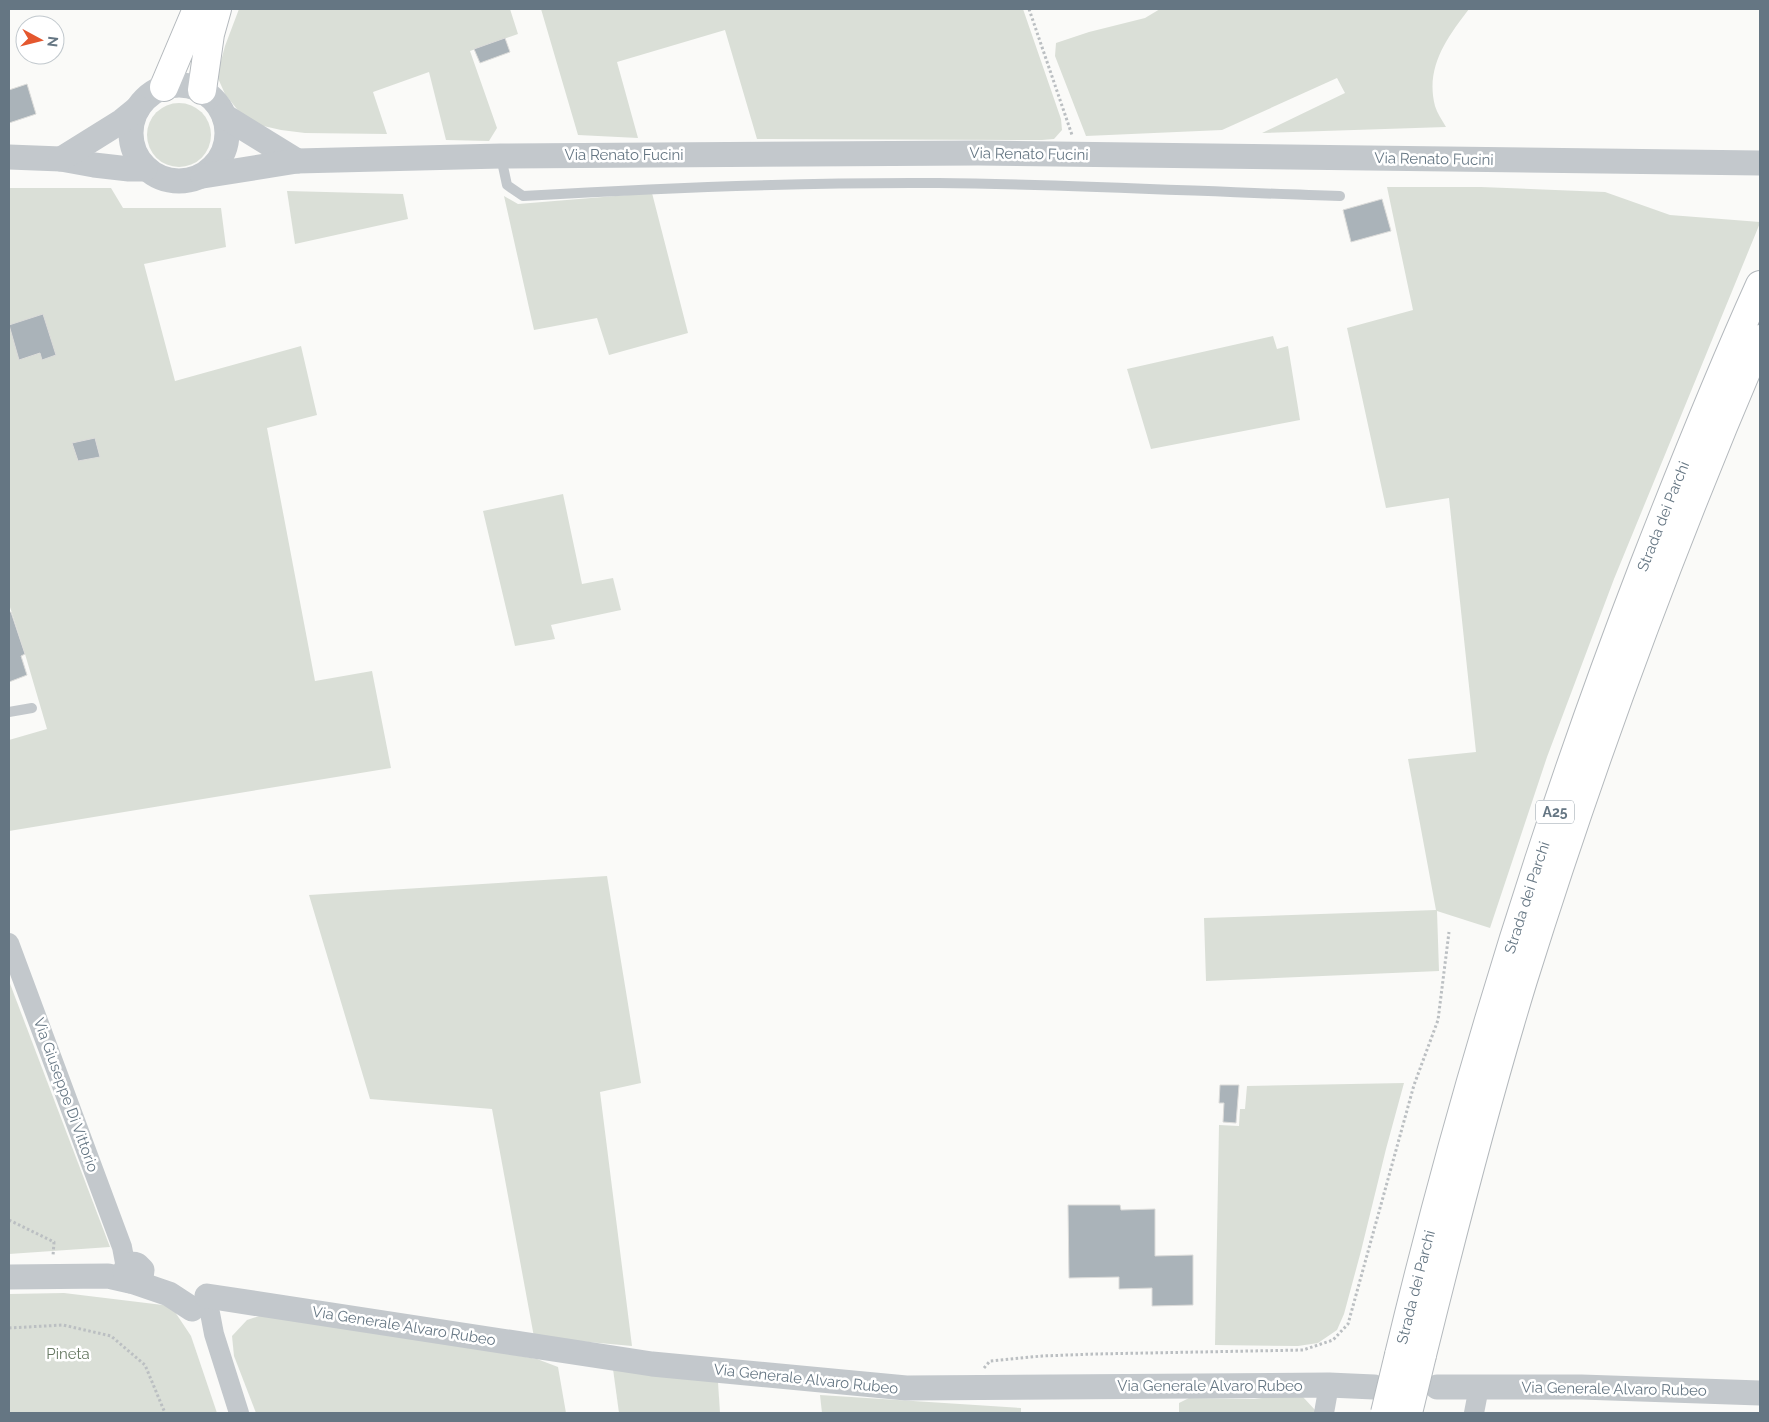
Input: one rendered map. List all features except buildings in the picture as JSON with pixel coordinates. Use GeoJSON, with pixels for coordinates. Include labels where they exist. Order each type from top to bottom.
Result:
{"type":"FeatureCollection","features":[{"type":"Feature","properties":{"kind":"highway"},"geometry":{"type":"LineString","coordinates":[[164,87],[197,9]]}},
{"type":"Feature","properties":{"kind":"highway"},"geometry":{"type":"LineString","coordinates":[[202,90],[210,34],[217,9]]}},
{"type":"Feature","properties":{"kind":"highway","name":"Strada dei Parchi"},"geometry":{"type":"LineString","coordinates":[[1408,1413],[1410,1355],[1436,1204],[1475,1066],[1522,912],[1570,768],[1621,626],[1671,496],[1760,285]]}},
{"type":"Feature","properties":{"kind":"highway","name":"Strada dei Parchi"},"geometry":{"type":"LineString","coordinates":[[1385,1413],[1410,1355],[1483,1119],[1522,983],[1568,840],[1644,627],[1693,500],[1760,340]]}},
{"type":"Feature","properties":{"kind":"street"},"geometry":{"type":"LineString","coordinates":[[183,85],[202,90],[215,101],[224,116],[228,130],[227,144],[222,156],[214,168],[203,176],[188,181],[173,182],[158,178],[145,168],[135,155],[130,139],[131,123],[138,108],[145,99],[164,87],[183,85]]}},
{"type":"Feature","properties":{"kind":"street"},"geometry":{"type":"LineString","coordinates":[[61,159],[122,121],[138,108]]}},
{"type":"Feature","properties":{"kind":"street"},"geometry":{"type":"LineString","coordinates":[[224,116],[298,161]]}},
{"type":"Feature","properties":{"kind":"street","name":"Via Renato Fucini"},"geometry":{"type":"LineString","coordinates":[[203,176],[298,161],[501,156],[968,153],[1760,163]]}},
{"type":"Feature","properties":{"kind":"street"},"geometry":{"type":"LineString","coordinates":[[9,157],[61,159],[129,169],[145,168]]}},
{"type":"Feature","properties":{"kind":"street","name":"Via Giuseppe Di Vittorio"},"geometry":{"type":"LineString","coordinates":[[9,943],[129,1270]]}},
{"type":"Feature","properties":{"kind":"street"},"geometry":{"type":"LineString","coordinates":[[9,1277],[129,1270],[173,1287],[204,1310],[239,1413]]}},
{"type":"Feature","properties":{"kind":"street","name":"Via Generale Alvaro Rubeo"},"geometry":{"type":"LineString","coordinates":[[204,1310],[242,1301],[652,1364],[906,1388],[1329,1385],[1374,1387]]}},
{"type":"Feature","properties":{"kind":"street"},"geometry":{"type":"LineString","coordinates":[[1324,1413],[1329,1385]]}},
{"type":"Feature","properties":{"kind":"street","name":"Via Generale Alvaro Rubeo"},"geometry":{"type":"LineString","coordinates":[[1437,1387],[1581,1387],[1760,1393]]}},
{"type":"Feature","properties":{"kind":"street"},"geometry":{"type":"LineString","coordinates":[[1474,1413],[1479,1387]]}},
{"type":"Feature","properties":{"kind":"lane"},"geometry":{"type":"LineString","coordinates":[[501,156],[507,185],[523,196],[688,187],[864,183],[939,183],[1340,196]]}},
{"type":"Feature","properties":{"kind":"lane"},"geometry":{"type":"LineString","coordinates":[[9,712],[32,708]]}},
{"type":"Feature","properties":{"kind":"path"},"geometry":{"type":"LineString","coordinates":[[1029,9],[1079,155]]}},
{"type":"Feature","properties":{"kind":"path"},"geometry":{"type":"LineString","coordinates":[[964,1388],[990,1361],[1042,1356],[1095,1354],[1304,1350],[1333,1340],[1348,1324],[1414,1085],[1438,1020],[1449,932]]}},
{"type":"Feature","properties":{"kind":"path"},"geometry":{"type":"LineString","coordinates":[[9,1220],[54,1242],[53,1265]]}},
{"type":"Feature","properties":{"kind":"path"},"geometry":{"type":"LineString","coordinates":[[9,1328],[63,1325],[111,1336],[145,1365],[165,1413]]}},
{"type":"Feature","properties":{"kind":"green space"},"geometry":{"type":"Polygon","coordinates":[[[239,9],[510,9],[518,34],[470,51],[497,128],[489,141],[446,140],[429,72],[373,92],[387,134],[305,133],[259,125],[240,113],[225,94],[217,76],[225,46],[239,9]]]}},
{"type":"Feature","properties":{"kind":"green space"},"geometry":{"type":"Polygon","coordinates":[[[541,9],[1023,9],[1061,119],[1062,130],[1054,139],[1042,140],[757,139],[725,30],[617,62],[638,138],[578,135],[541,9]]]}},
{"type":"Feature","properties":{"kind":"green space"},"geometry":{"type":"Polygon","coordinates":[[[1160,9],[1469,9],[1446,42],[1440,54],[1433,78],[1435,106],[1446,127],[1262,133],[1345,93],[1337,78],[1222,130],[1086,136],[1055,56],[1056,43],[1089,32],[1145,18],[1160,9]]]}},
{"type":"Feature","properties":{"kind":"green space"},"geometry":{"type":"Polygon","coordinates":[[[173,103],[185,103],[202,112],[209,123],[211,135],[209,147],[202,158],[185,167],[173,167],[161,162],[152,153],[147,141],[147,129],[152,117],[161,108],[173,103]]]}},
{"type":"Feature","properties":{"kind":"green space"},"geometry":{"type":"Polygon","coordinates":[[[1387,187],[1481,187],[1605,192],[1670,215],[1760,223],[1614,579],[1547,757],[1490,928],[1437,911],[1439,971],[1206,981],[1204,918],[1436,910],[1408,759],[1476,752],[1449,498],[1386,508],[1347,328],[1413,310],[1387,187]]]}},
{"type":"Feature","properties":{"kind":"green space"},"geometry":{"type":"Polygon","coordinates":[[[9,188],[111,188],[123,208],[221,208],[226,247],[144,264],[175,381],[301,346],[317,415],[267,428],[315,681],[372,671],[391,768],[9,831],[9,740],[47,729],[9,604],[9,188]],[[95,438],[73,443],[78,461],[100,456],[95,438]]]}},
{"type":"Feature","properties":{"kind":"green space"},"geometry":{"type":"Polygon","coordinates":[[[287,191],[403,194],[408,219],[295,244],[287,191]]]}},
{"type":"Feature","properties":{"kind":"green space"},"geometry":{"type":"Polygon","coordinates":[[[652,193],[688,333],[609,355],[597,318],[534,330],[504,196],[518,204],[652,193]]]}},
{"type":"Feature","properties":{"kind":"green space"},"geometry":{"type":"Polygon","coordinates":[[[1273,336],[1277,349],[1288,346],[1300,420],[1151,449],[1127,369],[1273,336]]]}},
{"type":"Feature","properties":{"kind":"green space"},"geometry":{"type":"Polygon","coordinates":[[[563,494],[582,584],[613,578],[621,610],[551,625],[555,639],[515,646],[483,511],[563,494]]]}},
{"type":"Feature","properties":{"kind":"green space"},"geometry":{"type":"Polygon","coordinates":[[[607,876],[641,1083],[600,1092],[632,1346],[534,1337],[492,1109],[370,1099],[309,895],[607,876]]]}},
{"type":"Feature","properties":{"kind":"green space"},"geometry":{"type":"Polygon","coordinates":[[[9,981],[110,1247],[9,1254],[9,981]]]}},
{"type":"Feature","properties":{"kind":"green space"},"geometry":{"type":"Polygon","coordinates":[[[1404,1083],[1344,1314],[1337,1330],[1318,1343],[1298,1346],[1215,1345],[1219,1125],[1239,1126],[1240,1109],[1245,1109],[1247,1086],[1404,1083]]]}},
{"type":"Feature","properties":{"kind":"green space","name":"Pineta"},"geometry":{"type":"Polygon","coordinates":[[[64,1293],[171,1306],[191,1336],[217,1413],[9,1413],[9,1294],[64,1293]]]}},
{"type":"Feature","properties":{"kind":"green space"},"geometry":{"type":"Polygon","coordinates":[[[271,1312],[537,1359],[558,1367],[566,1413],[256,1413],[234,1356],[232,1336],[247,1320],[271,1312]]]}},
{"type":"Feature","properties":{"kind":"green space"},"geometry":{"type":"Polygon","coordinates":[[[613,1369],[718,1382],[720,1413],[619,1413],[613,1369]]]}},
{"type":"Feature","properties":{"kind":"green space"},"geometry":{"type":"Polygon","coordinates":[[[820,1395],[1021,1408],[1021,1413],[822,1413],[820,1395]]]}},
{"type":"Feature","properties":{"kind":"green space"},"geometry":{"type":"Polygon","coordinates":[[[1285,1395],[1303,1397],[1316,1411],[1315,1413],[1179,1413],[1179,1403],[1189,1398],[1254,1399],[1285,1395]]]}}]}
